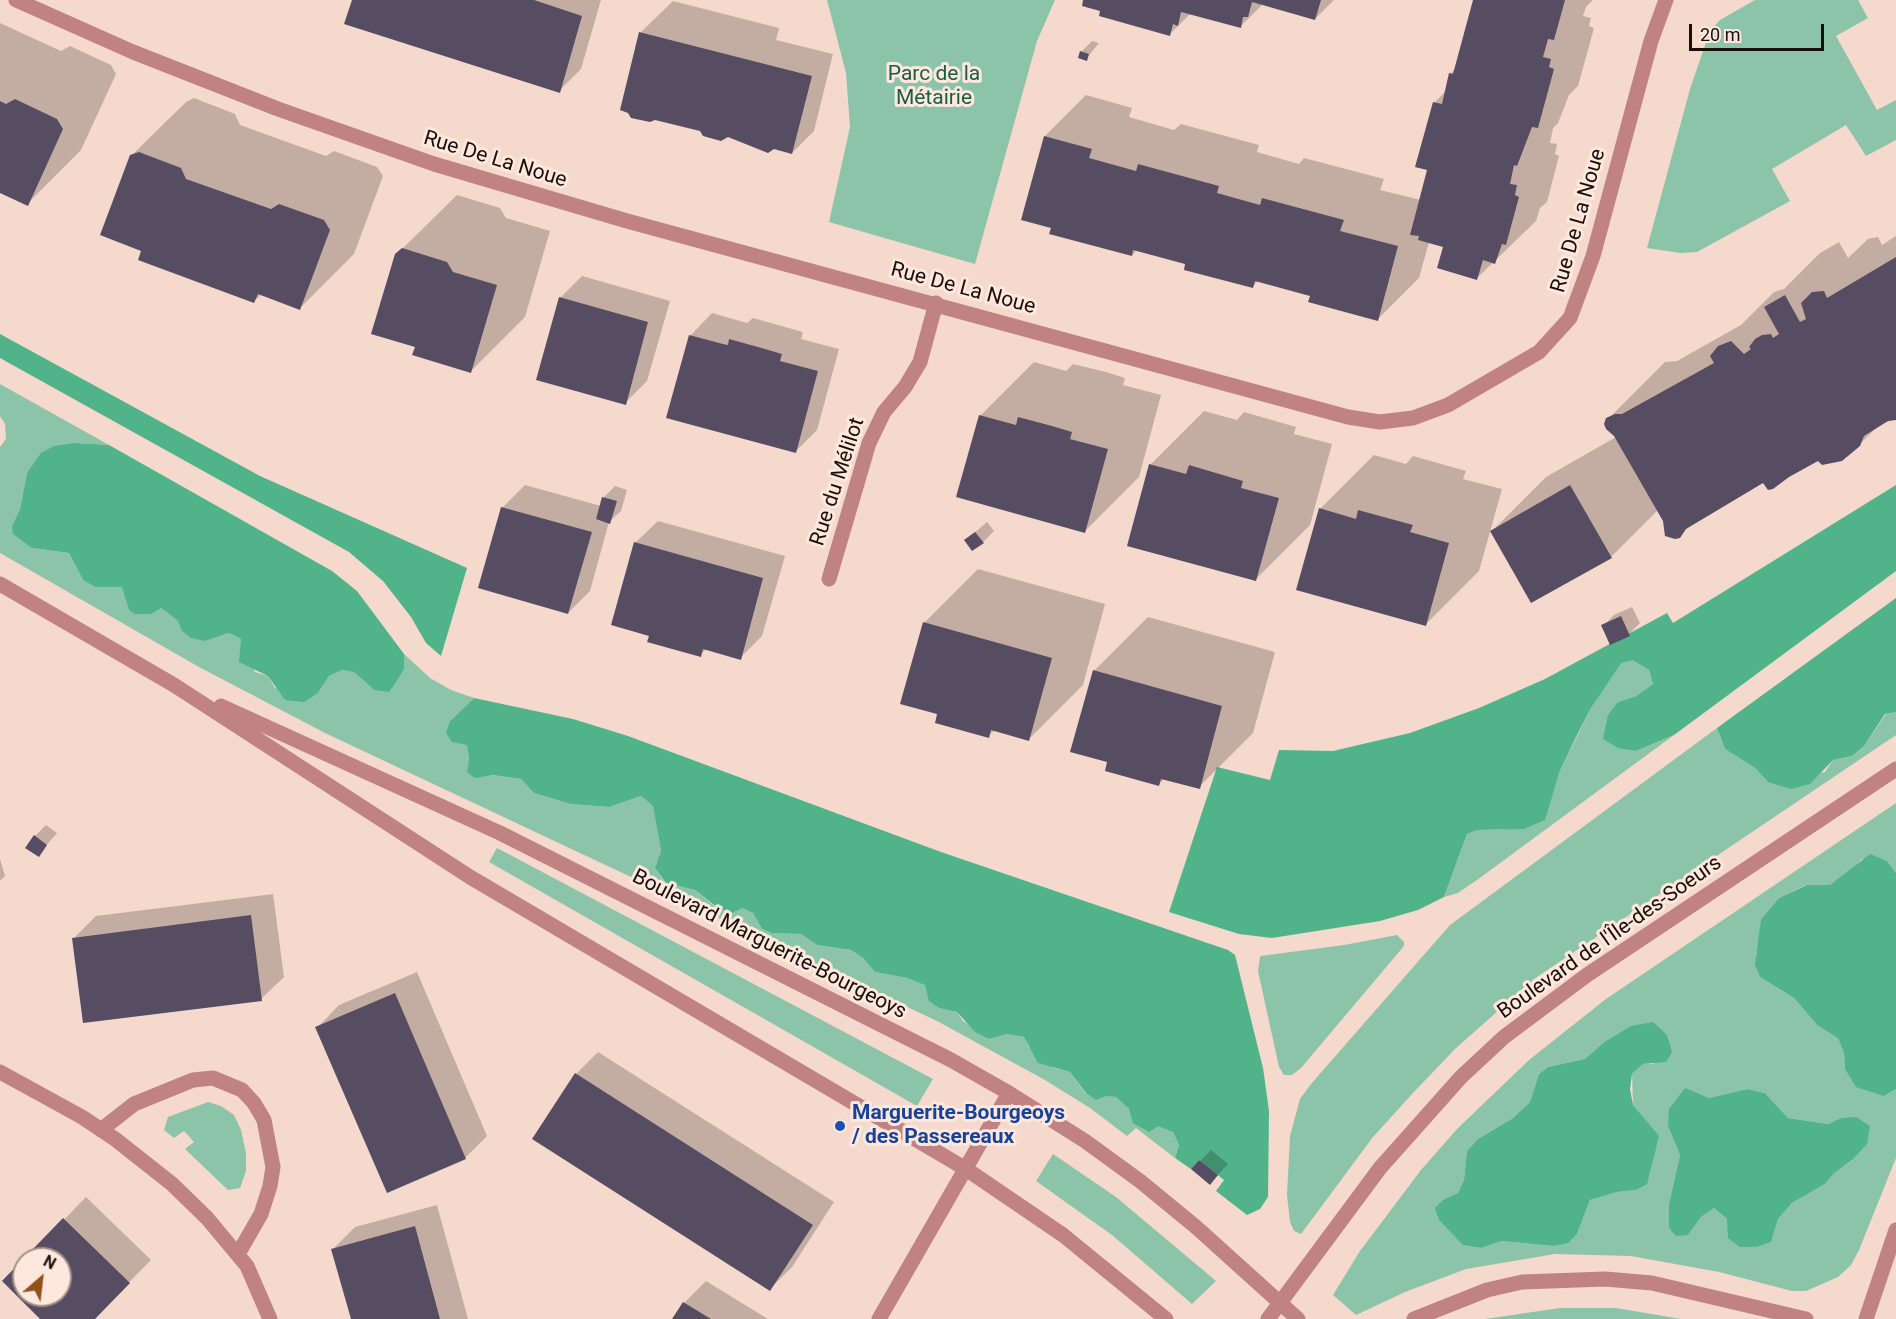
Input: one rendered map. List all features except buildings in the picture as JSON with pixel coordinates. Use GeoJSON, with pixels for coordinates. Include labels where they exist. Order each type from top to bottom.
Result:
{"type":"FeatureCollection","features":[{"type":"Feature","properties":{"kind":"street","name":"Rue De La Noue"},"geometry":{"type":"LineString","coordinates":[[16,0],[133,52],[284,112],[434,164],[587,210],[936,303],[1348,417],[1380,422],[1413,418],[1429,413],[1539,352],[1570,318],[1593,256],[1651,41],[1666,0]]}},
{"type":"Feature","properties":{"kind":"street","name":"Rue du Mélilot"},"geometry":{"type":"LineString","coordinates":[[829,579],[869,442],[884,412],[905,387],[920,362],[936,303]]}},
{"type":"Feature","properties":{"kind":"street","name":"Boulevard Marguerite-Bourgeoys"},"geometry":{"type":"LineString","coordinates":[[0,584],[174,685],[471,877],[966,1169],[1063,1235],[1166,1319]]}},
{"type":"Feature","properties":{"kind":"street","name":"Boulevard Marguerite-Bourgeoys"},"geometry":{"type":"LineString","coordinates":[[174,685],[500,833],[940,1055],[1009,1093],[1086,1141],[1140,1181],[1298,1319]]}},
{"type":"Feature","properties":{"kind":"street","name":"Boulevard de l'Île-des-Soeurs"},"geometry":{"type":"LineString","coordinates":[[1268,1319],[1380,1168],[1439,1100],[1498,1043],[1587,975],[1896,769]]}},
{"type":"Feature","properties":{"kind":"street"},"geometry":{"type":"LineString","coordinates":[[0,1072],[101,1130],[172,1184],[207,1218],[238,1254],[262,1296],[270,1319]]}},
{"type":"Feature","properties":{"kind":"street"},"geometry":{"type":"LineString","coordinates":[[101,1130],[134,1104],[194,1080],[213,1078],[242,1090],[255,1103],[264,1119],[273,1167],[261,1215],[238,1254]]}},
{"type":"Feature","properties":{"kind":"street"},"geometry":{"type":"LineString","coordinates":[[879,1319],[1009,1093]]}},
{"type":"Feature","properties":{"kind":"street"},"geometry":{"type":"LineString","coordinates":[[1866,1319],[1896,1230]]}},
{"type":"Feature","properties":{"kind":"street"},"geometry":{"type":"LineString","coordinates":[[1414,1319],[1478,1293],[1522,1282],[1605,1279],[1672,1287],[1806,1319]]}},
{"type":"Feature","properties":{"kind":"green space","name":"Parc de la Métairie"},"geometry":{"type":"Polygon","coordinates":[[[827,0],[1055,0],[1037,41],[975,264],[829,222],[850,127],[846,73],[827,0]]]}},
{"type":"Feature","properties":{"kind":"green space"},"geometry":{"type":"Polygon","coordinates":[[[1755,0],[1858,0],[1868,18],[1836,36],[1877,110],[1896,100],[1896,140],[1866,156],[1846,125],[1772,169],[1790,201],[1697,252],[1680,253],[1647,248],[1690,89],[1710,31],[1720,20],[1755,0]]]}},
{"type":"Feature","properties":{"kind":"green space"},"geometry":{"type":"Polygon","coordinates":[[[0,334],[260,476],[467,568],[441,656],[426,643],[411,617],[383,581],[349,552],[0,358],[0,334]]]}},
{"type":"Feature","properties":{"kind":"green space"},"geometry":{"type":"Polygon","coordinates":[[[0,384],[109,445],[75,443],[27,473],[20,509],[12,526],[32,548],[69,553],[83,580],[95,587],[123,587],[129,610],[161,608],[178,621],[181,630],[205,641],[229,633],[241,639],[255,672],[268,676],[275,688],[318,693],[329,676],[342,670],[354,672],[374,690],[404,669],[404,654],[430,678],[451,690],[474,698],[450,721],[467,745],[469,758],[467,772],[521,779],[534,793],[571,804],[609,807],[641,796],[653,806],[661,851],[655,868],[665,883],[695,890],[718,909],[742,908],[753,913],[762,929],[771,933],[801,934],[817,945],[851,950],[863,958],[875,972],[907,978],[926,985],[939,1008],[957,1012],[963,1021],[989,1039],[1007,1034],[1025,1037],[1028,1046],[1054,1068],[1070,1072],[1085,1093],[1116,1097],[1129,1109],[1173,1132],[1179,1145],[1175,1158],[1136,1128],[1127,1136],[1090,1108],[1045,1080],[937,1021],[325,733],[199,667],[0,553],[0,447],[6,439],[5,424],[0,416],[0,384]]]}},
{"type":"Feature","properties":{"kind":"green space"},"geometry":{"type":"Polygon","coordinates":[[[75,443],[109,445],[332,571],[357,591],[404,654],[404,669],[389,692],[374,690],[354,672],[342,670],[329,676],[318,693],[304,702],[285,700],[268,676],[239,662],[241,639],[229,633],[205,641],[191,638],[181,630],[178,621],[161,608],[151,614],[135,614],[129,610],[122,587],[95,587],[83,580],[69,553],[32,548],[13,534],[12,526],[20,509],[27,473],[41,453],[54,446],[75,443]]]}},
{"type":"Feature","properties":{"kind":"green space"},"geometry":{"type":"Polygon","coordinates":[[[1896,485],[1896,571],[1674,735],[1636,751],[1618,748],[1603,739],[1608,715],[1618,702],[1636,696],[1653,684],[1649,670],[1633,660],[1621,663],[1591,708],[1577,735],[1559,773],[1545,820],[1524,829],[1478,830],[1467,834],[1444,897],[1418,910],[1380,921],[1272,938],[1239,934],[1169,912],[1217,767],[1270,780],[1279,750],[1333,751],[1410,733],[1479,708],[1545,679],[1667,613],[1673,623],[1896,485]]]}},
{"type":"Feature","properties":{"kind":"green space"},"geometry":{"type":"Polygon","coordinates":[[[1896,598],[1896,712],[1885,714],[1864,746],[1852,756],[1833,760],[1810,784],[1791,789],[1768,782],[1755,768],[1725,749],[1717,728],[1896,598]]]}},
{"type":"Feature","properties":{"kind":"green space"},"geometry":{"type":"Polygon","coordinates":[[[1633,659],[1649,670],[1653,684],[1636,696],[1618,702],[1636,751],[1674,735],[1477,880],[1458,893],[1444,897],[1467,834],[1478,830],[1501,830],[1559,773],[1606,683],[1621,662],[1633,659]]]}},
{"type":"Feature","properties":{"kind":"green space"},"geometry":{"type":"Polygon","coordinates":[[[474,698],[573,719],[628,736],[941,852],[1228,950],[1235,955],[1263,1068],[1269,1111],[1268,1197],[1260,1209],[1247,1215],[1216,1191],[1224,1180],[1199,1160],[1191,1169],[1175,1158],[1179,1145],[1173,1132],[1158,1126],[1149,1132],[1133,1123],[1129,1109],[1116,1097],[1106,1096],[1096,1100],[1085,1092],[1070,1072],[1038,1063],[1024,1037],[1007,1034],[989,1039],[975,1032],[957,1012],[939,1008],[929,1001],[925,985],[907,978],[875,972],[863,958],[851,950],[817,945],[801,934],[771,933],[762,929],[753,913],[742,908],[732,913],[718,908],[695,890],[666,883],[655,868],[661,851],[653,806],[641,796],[609,807],[571,804],[534,793],[521,779],[492,775],[475,778],[467,772],[469,758],[467,745],[452,742],[446,733],[450,721],[474,698]]]}},
{"type":"Feature","properties":{"kind":"green space"},"geometry":{"type":"Polygon","coordinates":[[[1896,712],[1896,735],[1534,979],[1455,1049],[1413,1093],[1373,1137],[1301,1234],[1294,1231],[1290,1222],[1287,1195],[1290,1136],[1300,1099],[1450,925],[1717,728],[1725,749],[1755,768],[1768,782],[1825,772],[1833,760],[1852,756],[1864,746],[1886,714],[1896,712]]]}},
{"type":"Feature","properties":{"kind":"green space"},"geometry":{"type":"Polygon","coordinates":[[[1896,803],[1896,873],[1887,861],[1862,859],[1845,876],[1830,885],[1806,885],[1779,898],[1761,919],[1760,941],[1756,954],[1760,977],[1794,998],[1817,1025],[1838,1037],[1844,1053],[1845,1069],[1884,1096],[1896,1089],[1896,1158],[1851,1265],[1838,1277],[1806,1291],[1792,1291],[1719,1272],[1631,1256],[1555,1254],[1466,1269],[1405,1292],[1356,1315],[1333,1295],[1360,1251],[1421,1170],[1457,1129],[1529,1060],[1606,999],[1896,803]],[[1603,1043],[1585,1059],[1548,1067],[1539,1074],[1530,1102],[1513,1118],[1478,1139],[1467,1151],[1464,1180],[1458,1193],[1444,1199],[1439,1220],[1464,1245],[1481,1248],[1502,1241],[1553,1246],[1577,1234],[1590,1200],[1617,1192],[1636,1190],[1658,1136],[1633,1105],[1632,1074],[1643,1064],[1655,1064],[1603,1043]],[[1685,1089],[1668,1126],[1680,1155],[1669,1204],[1688,1235],[1701,1217],[1714,1208],[1727,1219],[1771,1242],[1778,1219],[1792,1203],[1825,1184],[1833,1173],[1852,1161],[1841,1118],[1828,1124],[1788,1118],[1765,1093],[1747,1089],[1709,1098],[1685,1089]]]}},
{"type":"Feature","properties":{"kind":"green space"},"geometry":{"type":"Polygon","coordinates":[[[497,848],[933,1079],[917,1106],[489,862],[497,848]]]}},
{"type":"Feature","properties":{"kind":"green space"},"geometry":{"type":"Polygon","coordinates":[[[1870,854],[1887,861],[1896,873],[1896,1089],[1884,1096],[1856,1087],[1845,1069],[1844,1053],[1838,1038],[1817,1025],[1794,998],[1760,977],[1755,965],[1761,919],[1779,898],[1807,885],[1830,885],[1870,854]]]}},
{"type":"Feature","properties":{"kind":"green space"},"geometry":{"type":"Polygon","coordinates":[[[1397,935],[1404,942],[1404,946],[1301,1068],[1292,1075],[1284,1075],[1279,1067],[1258,971],[1260,956],[1344,945],[1397,935]]]}},
{"type":"Feature","properties":{"kind":"green space"},"geometry":{"type":"Polygon","coordinates":[[[1653,1022],[1667,1035],[1672,1052],[1666,1062],[1643,1064],[1632,1074],[1630,1089],[1633,1105],[1659,1136],[1647,1184],[1636,1190],[1617,1192],[1590,1200],[1577,1234],[1568,1243],[1553,1246],[1502,1241],[1481,1248],[1463,1245],[1439,1220],[1435,1208],[1444,1199],[1458,1193],[1464,1180],[1467,1151],[1478,1139],[1513,1118],[1530,1102],[1539,1074],[1548,1067],[1585,1059],[1603,1043],[1631,1026],[1653,1022]]]}},
{"type":"Feature","properties":{"kind":"green space"},"geometry":{"type":"Polygon","coordinates":[[[1685,1088],[1709,1098],[1747,1089],[1765,1093],[1788,1118],[1828,1124],[1841,1118],[1856,1117],[1870,1126],[1867,1144],[1825,1184],[1792,1203],[1778,1219],[1771,1242],[1756,1247],[1740,1247],[1728,1238],[1727,1219],[1714,1208],[1701,1217],[1688,1235],[1676,1236],[1669,1228],[1669,1204],[1680,1155],[1668,1126],[1669,1109],[1685,1088]]]}},
{"type":"Feature","properties":{"kind":"green space"},"geometry":{"type":"Polygon","coordinates":[[[208,1102],[221,1106],[234,1115],[241,1130],[246,1153],[246,1171],[240,1188],[228,1190],[185,1149],[194,1142],[184,1131],[174,1138],[164,1130],[168,1117],[208,1102]]]}},
{"type":"Feature","properties":{"kind":"green space"},"geometry":{"type":"Polygon","coordinates":[[[1053,1154],[1116,1197],[1216,1281],[1192,1304],[1112,1235],[1036,1181],[1053,1154]]]}},
{"type":"Feature","properties":{"kind":"green space"},"geometry":{"type":"Polygon","coordinates":[[[1560,1308],[1616,1308],[1681,1319],[1485,1319],[1560,1308]]]}},
{"type":"Feature","properties":{"kind":"place","name":"Marguerite-Bourgeoys / des Passereaux"},"geometry":{"type":"Point","coordinates":[840,1126]}}]}
